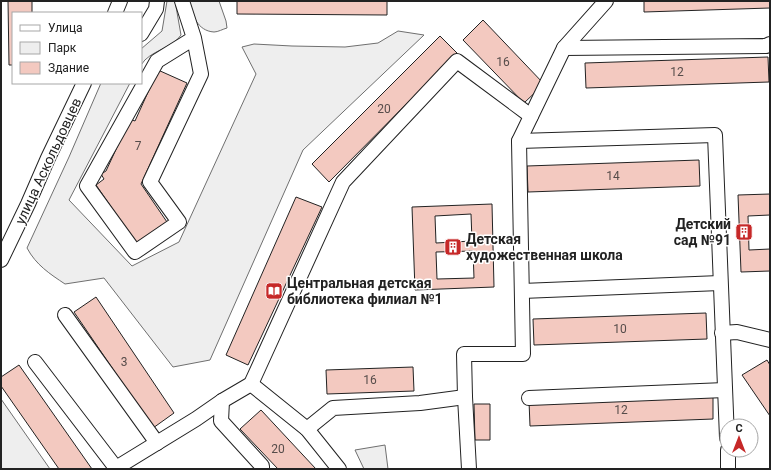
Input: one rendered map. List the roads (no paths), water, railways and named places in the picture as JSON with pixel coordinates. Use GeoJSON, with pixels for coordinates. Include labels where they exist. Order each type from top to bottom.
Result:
{"type":"FeatureCollection","features":[{"type":"Feature","properties":{"kind":"street"},"geometry":{"type":"LineString","coordinates":[[115,12],[120,1]]}},
{"type":"Feature","properties":{"kind":"street"},"geometry":{"type":"LineString","coordinates":[[142,32],[156,8],[157,1]]}},
{"type":"Feature","properties":{"kind":"street"},"geometry":{"type":"LineString","coordinates":[[182,1],[194,38],[201,74],[150,182],[179,222],[135,252],[87,186],[157,61],[194,38]]}},
{"type":"Feature","properties":{"kind":"street"},"geometry":{"type":"LineString","coordinates":[[469,469],[464,354],[523,354],[519,141],[564,48],[606,1]]}},
{"type":"Feature","properties":{"kind":"street"},"geometry":{"type":"LineString","coordinates":[[564,48],[766,46],[770,44]]}},
{"type":"Feature","properties":{"kind":"street"},"geometry":{"type":"LineString","coordinates":[[35,362],[116,469],[251,384],[343,182],[457,61],[531,116]]}},
{"type":"Feature","properties":{"kind":"street","name":"улица Аскольдовцев"},"geometry":{"type":"LineString","coordinates":[[1,260],[84,84]]}},
{"type":"Feature","properties":{"kind":"street"},"geometry":{"type":"LineString","coordinates":[[519,141],[715,135],[726,418]]}},
{"type":"Feature","properties":{"kind":"street"},"geometry":{"type":"LineString","coordinates":[[522,291],[720,283]]}},
{"type":"Feature","properties":{"kind":"street"},"geometry":{"type":"LineString","coordinates":[[65,315],[157,443]]}},
{"type":"Feature","properties":{"kind":"street"},"geometry":{"type":"LineString","coordinates":[[722,333],[737,332],[770,340]]}},
{"type":"Feature","properties":{"kind":"street"},"geometry":{"type":"LineString","coordinates":[[251,384],[307,429],[339,469]]}},
{"type":"Feature","properties":{"kind":"street"},"geometry":{"type":"LineString","coordinates":[[529,398],[725,390]]}},
{"type":"Feature","properties":{"kind":"street"},"geometry":{"type":"LineString","coordinates":[[307,429],[332,408],[420,403],[465,397]]}},
{"type":"Feature","properties":{"kind":"street"},"geometry":{"type":"LineString","coordinates":[[222,401],[221,421],[262,466],[262,469]]}},
{"type":"Feature","properties":{"kind":"street"},"geometry":{"type":"LineString","coordinates":[[728,458],[728,469]]}},
{"type":"Feature","properties":{"kind":"place","name":"Детский сад №91"},"geometry":{"type":"Point","coordinates":[744,232]}},
{"type":"Feature","properties":{"kind":"place","name":"Детская художественная школа"},"geometry":{"type":"Point","coordinates":[453,247]}},
{"type":"Feature","properties":{"kind":"place","name":"Центральная детская библиотека филиал №1"},"geometry":{"type":"Point","coordinates":[274,291]}}]}
